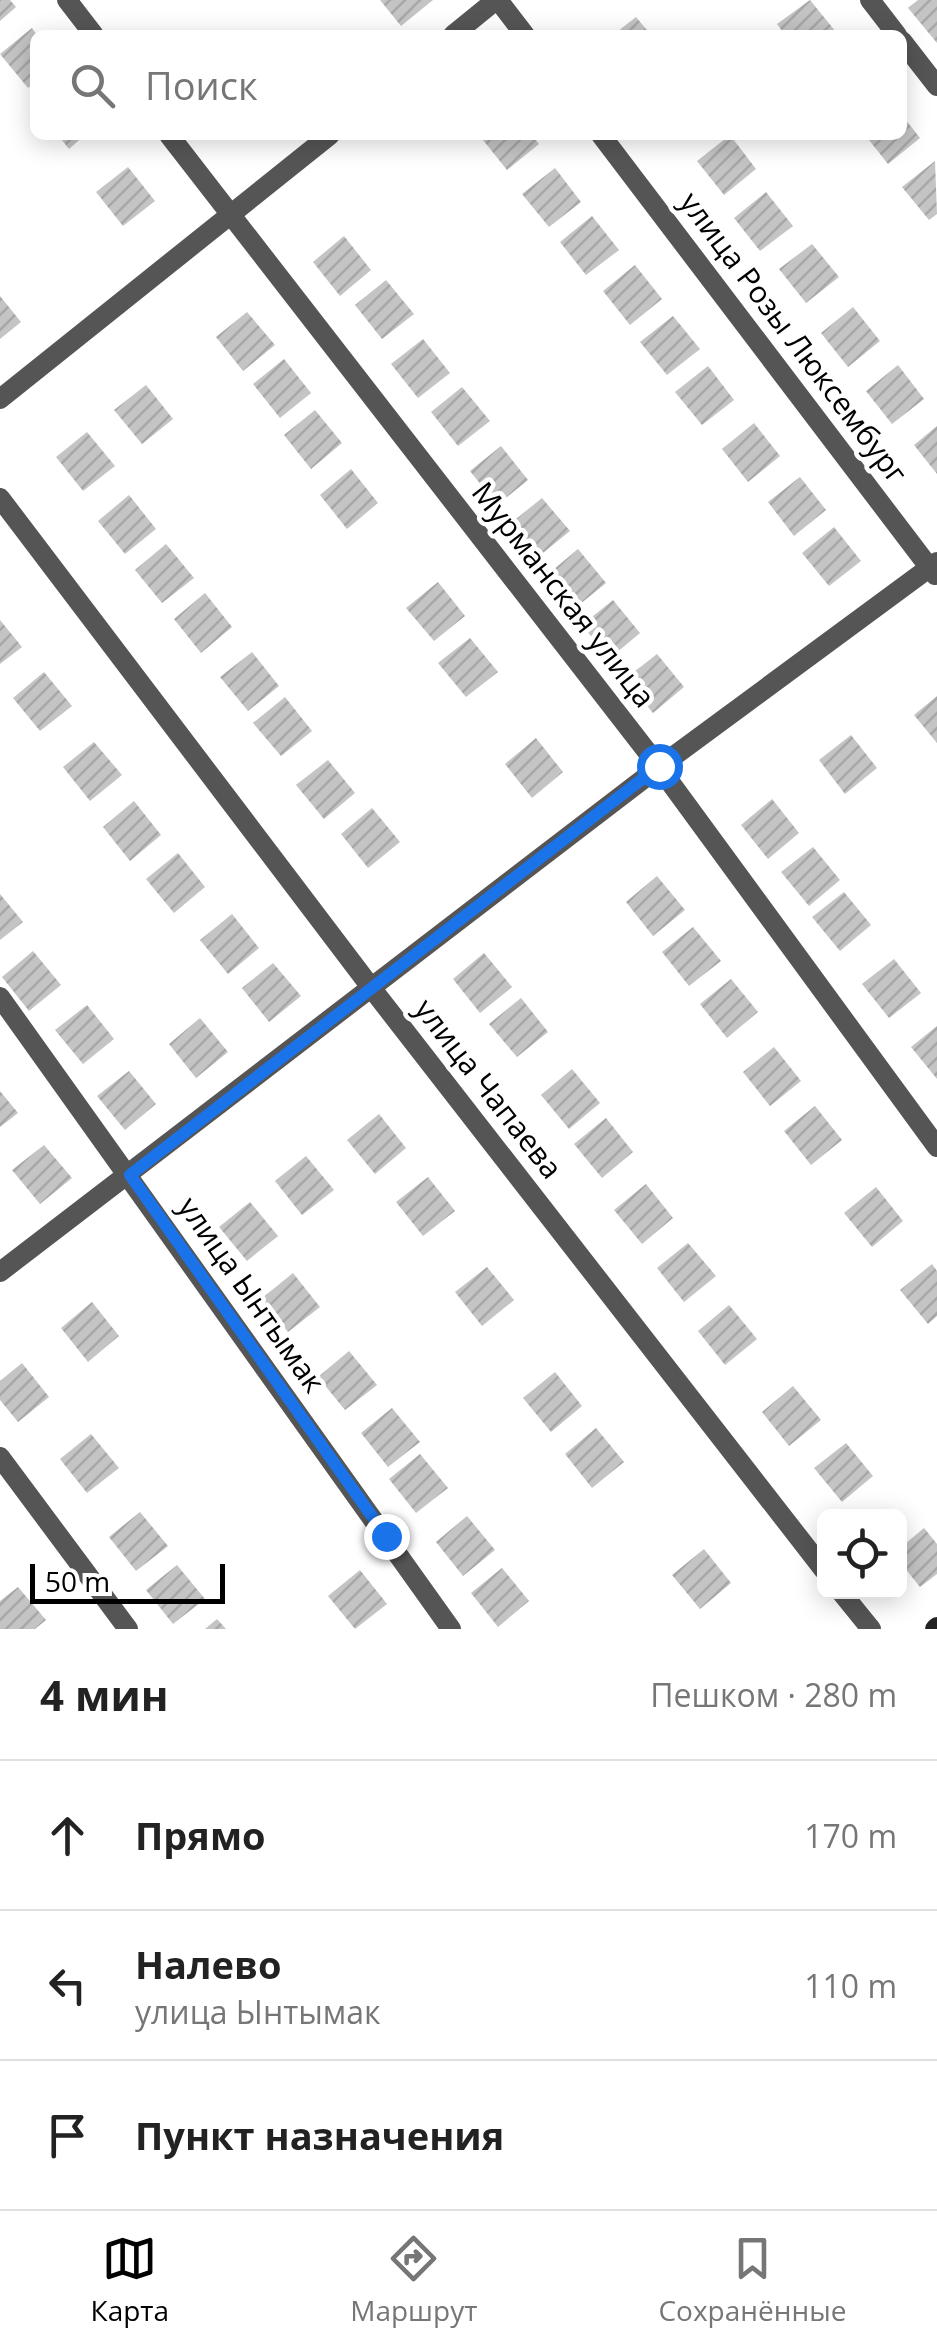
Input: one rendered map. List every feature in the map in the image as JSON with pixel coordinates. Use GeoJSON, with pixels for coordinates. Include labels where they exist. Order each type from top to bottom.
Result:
{"type":"FeatureCollection","features":[{"type":"Feature","properties":{"kind":"street"},"geometry":{"type":"LineString","coordinates":[[68,0],[90,30]]}},
{"type":"Feature","properties":{"kind":"street"},"geometry":{"type":"LineString","coordinates":[[459,30],[497,0],[521,30]]}},
{"type":"Feature","properties":{"kind":"street"},"geometry":{"type":"LineString","coordinates":[[870,0],[893,30]]}},
{"type":"Feature","properties":{"kind":"street"},"geometry":{"type":"LineString","coordinates":[[907,47],[937,86]]}},
{"type":"Feature","properties":{"kind":"street","name":"Мурманская улица"},"geometry":{"type":"LineString","coordinates":[[173,140],[659,766],[937,1147]]}},
{"type":"Feature","properties":{"kind":"street"},"geometry":{"type":"LineString","coordinates":[[0,399],[324,140]]}},
{"type":"Feature","properties":{"kind":"street","name":"улица Розы Люксембург"},"geometry":{"type":"LineString","coordinates":[[605,140],[934,569]]}},
{"type":"Feature","properties":{"kind":"street","name":"улица Чапаева"},"geometry":{"type":"LineString","coordinates":[[0,498],[373,990],[817,1561]]}},
{"type":"Feature","properties":{"kind":"street"},"geometry":{"type":"LineString","coordinates":[[0,1272],[373,990],[659,766],[934,569]]}},
{"type":"Feature","properties":{"kind":"street","name":"улица Ынтымак"},"geometry":{"type":"LineString","coordinates":[[0,998],[451,1629]]}},
{"type":"Feature","properties":{"kind":"street"},"geometry":{"type":"LineString","coordinates":[[0,1457],[128,1629]]}},
{"type":"Feature","properties":{"kind":"street"},"geometry":{"type":"LineString","coordinates":[[847,1599],[870,1629]]}},
{"type":"Feature","properties":{"kind":"building"},"geometry":{"type":"Polygon","coordinates":[[[0,0],[10,0],[16,7],[0,21],[0,0]]]}},
{"type":"Feature","properties":{"kind":"building"},"geometry":{"type":"Polygon","coordinates":[[[380,0],[433,0],[401,26],[380,0]]]}},
{"type":"Feature","properties":{"kind":"building"},"geometry":{"type":"Polygon","coordinates":[[[810,0],[834,30],[781,30],[777,24],[810,0]]]}},
{"type":"Feature","properties":{"kind":"building"},"geometry":{"type":"Polygon","coordinates":[[[918,0],[937,0],[937,43],[908,8],[918,0]]]}},
{"type":"Feature","properties":{"kind":"building"},"geometry":{"type":"Polygon","coordinates":[[[636,17],[647,30],[619,30],[636,17]]]}},
{"type":"Feature","properties":{"kind":"building"},"geometry":{"type":"Polygon","coordinates":[[[32,28],[30,86],[28,88],[0,54],[32,28]]]}},
{"type":"Feature","properties":{"kind":"building"},"geometry":{"type":"Polygon","coordinates":[[[907,121],[920,138],[888,164],[869,140],[907,140],[907,121]]]}},
{"type":"Feature","properties":{"kind":"building"},"geometry":{"type":"Polygon","coordinates":[[[62,140],[79,140],[69,149],[62,140]]]}},
{"type":"Feature","properties":{"kind":"building"},"geometry":{"type":"Polygon","coordinates":[[[483,140],[536,140],[539,144],[507,170],[483,140]]]}},
{"type":"Feature","properties":{"kind":"building"},"geometry":{"type":"Polygon","coordinates":[[[724,140],[734,140],[756,169],[724,195],[697,161],[724,140]]]}},
{"type":"Feature","properties":{"kind":"building"},"geometry":{"type":"Polygon","coordinates":[[[935,161],[937,214],[929,220],[902,187],[935,161]]]}},
{"type":"Feature","properties":{"kind":"building"},"geometry":{"type":"Polygon","coordinates":[[[128,167],[155,201],[123,226],[96,192],[128,167]]]}},
{"type":"Feature","properties":{"kind":"building"},"geometry":{"type":"Polygon","coordinates":[[[555,168],[581,202],[549,227],[522,194],[555,168]]]}},
{"type":"Feature","properties":{"kind":"building"},"geometry":{"type":"Polygon","coordinates":[[[766,192],[793,226],[760,251],[734,218],[766,192]]]}},
{"type":"Feature","properties":{"kind":"building"},"geometry":{"type":"Polygon","coordinates":[[[592,216],[619,250],[586,275],[560,242],[592,216]]]}},
{"type":"Feature","properties":{"kind":"building"},"geometry":{"type":"Polygon","coordinates":[[[344,236],[371,270],[340,296],[313,262],[344,236]]]}},
{"type":"Feature","properties":{"kind":"building"},"geometry":{"type":"Polygon","coordinates":[[[812,244],[839,277],[806,303],[779,269],[812,244]]]}},
{"type":"Feature","properties":{"kind":"building"},"geometry":{"type":"Polygon","coordinates":[[[635,265],[662,299],[630,325],[603,291],[635,265]]]}},
{"type":"Feature","properties":{"kind":"building"},"geometry":{"type":"Polygon","coordinates":[[[386,280],[414,314],[382,339],[355,305],[386,280]]]}},
{"type":"Feature","properties":{"kind":"building"},"geometry":{"type":"Polygon","coordinates":[[[0,296],[21,322],[0,339],[0,296]]]}},
{"type":"Feature","properties":{"kind":"building"},"geometry":{"type":"Polygon","coordinates":[[[853,307],[880,341],[848,367],[821,333],[853,307]]]}},
{"type":"Feature","properties":{"kind":"building"},"geometry":{"type":"Polygon","coordinates":[[[247,312],[275,345],[243,371],[216,337],[247,312]]]}},
{"type":"Feature","properties":{"kind":"building"},"geometry":{"type":"Polygon","coordinates":[[[673,316],[700,349],[667,375],[640,342],[673,316]]]}},
{"type":"Feature","properties":{"kind":"building"},"geometry":{"type":"Polygon","coordinates":[[[423,339],[450,373],[418,398],[391,364],[423,339]]]}},
{"type":"Feature","properties":{"kind":"building"},"geometry":{"type":"Polygon","coordinates":[[[284,359],[311,393],[280,418],[253,384],[284,359]]]}},
{"type":"Feature","properties":{"kind":"building"},"geometry":{"type":"Polygon","coordinates":[[[898,365],[924,399],[892,424],[866,391],[898,365]]]}},
{"type":"Feature","properties":{"kind":"building"},"geometry":{"type":"Polygon","coordinates":[[[708,366],[734,400],[702,425],[675,392],[708,366]]]}},
{"type":"Feature","properties":{"kind":"building"},"geometry":{"type":"Polygon","coordinates":[[[146,385],[173,419],[142,444],[114,410],[146,385]]]}},
{"type":"Feature","properties":{"kind":"building"},"geometry":{"type":"Polygon","coordinates":[[[462,387],[490,421],[458,446],[431,412],[462,387]]]}},
{"type":"Feature","properties":{"kind":"building"},"geometry":{"type":"Polygon","coordinates":[[[315,410],[342,443],[311,469],[284,435],[315,410]]]}},
{"type":"Feature","properties":{"kind":"building"},"geometry":{"type":"Polygon","coordinates":[[[754,423],[780,456],[748,482],[722,449],[754,423]]]}},
{"type":"Feature","properties":{"kind":"building"},"geometry":{"type":"Polygon","coordinates":[[[937,426],[937,474],[914,445],[937,426]]]}},
{"type":"Feature","properties":{"kind":"building"},"geometry":{"type":"Polygon","coordinates":[[[87,432],[115,466],[83,491],[56,457],[87,432]]]}},
{"type":"Feature","properties":{"kind":"building"},"geometry":{"type":"Polygon","coordinates":[[[501,446],[528,480],[497,505],[470,471],[501,446]]]}},
{"type":"Feature","properties":{"kind":"building"},"geometry":{"type":"Polygon","coordinates":[[[351,469],[378,503],[347,529],[320,495],[351,469]]]}},
{"type":"Feature","properties":{"kind":"building"},"geometry":{"type":"Polygon","coordinates":[[[800,477],[826,510],[794,536],[768,502],[800,477]]]}},
{"type":"Feature","properties":{"kind":"building"},"geometry":{"type":"Polygon","coordinates":[[[129,495],[156,529],[125,554],[98,521],[129,495]]]}},
{"type":"Feature","properties":{"kind":"building"},"geometry":{"type":"Polygon","coordinates":[[[542,498],[570,531],[538,557],[511,523],[542,498]]]}},
{"type":"Feature","properties":{"kind":"building"},"geometry":{"type":"Polygon","coordinates":[[[834,527],[861,561],[829,586],[802,553],[834,527]]]}},
{"type":"Feature","properties":{"kind":"building"},"geometry":{"type":"Polygon","coordinates":[[[166,544],[194,578],[162,603],[135,570],[166,544]]]}},
{"type":"Feature","properties":{"kind":"building"},"geometry":{"type":"Polygon","coordinates":[[[578,549],[606,583],[574,609],[547,575],[578,549]]]}},
{"type":"Feature","properties":{"kind":"building"},"geometry":{"type":"Polygon","coordinates":[[[438,582],[465,616],[434,641],[406,608],[438,582]]]}},
{"type":"Feature","properties":{"kind":"building"},"geometry":{"type":"Polygon","coordinates":[[[205,593],[232,627],[201,653],[174,619],[205,593]]]}},
{"type":"Feature","properties":{"kind":"building"},"geometry":{"type":"Polygon","coordinates":[[[613,600],[640,633],[609,659],[582,625],[613,600]]]}},
{"type":"Feature","properties":{"kind":"building"},"geometry":{"type":"Polygon","coordinates":[[[0,620],[22,647],[0,664],[0,620]]]}},
{"type":"Feature","properties":{"kind":"building"},"geometry":{"type":"Polygon","coordinates":[[[470,638],[498,672],[466,697],[438,663],[470,638]]]}},
{"type":"Feature","properties":{"kind":"building"},"geometry":{"type":"Polygon","coordinates":[[[252,652],[279,686],[248,711],[220,677],[252,652]]]}},
{"type":"Feature","properties":{"kind":"building"},"geometry":{"type":"Polygon","coordinates":[[[657,654],[684,687],[653,713],[625,679],[657,654]]]}},
{"type":"Feature","properties":{"kind":"building"},"geometry":{"type":"Polygon","coordinates":[[[44,672],[72,706],[40,731],[13,698],[44,672]]]}},
{"type":"Feature","properties":{"kind":"building"},"geometry":{"type":"Polygon","coordinates":[[[937,696],[937,743],[914,715],[937,696]]]}},
{"type":"Feature","properties":{"kind":"building"},"geometry":{"type":"Polygon","coordinates":[[[285,697],[312,731],[281,756],[253,723],[285,697]]]}},
{"type":"Feature","properties":{"kind":"building"},"geometry":{"type":"Polygon","coordinates":[[[851,735],[877,768],[845,794],[819,760],[851,735]]]}},
{"type":"Feature","properties":{"kind":"building"},"geometry":{"type":"Polygon","coordinates":[[[536,738],[563,772],[532,798],[505,764],[536,738]]]}},
{"type":"Feature","properties":{"kind":"building"},"geometry":{"type":"Polygon","coordinates":[[[94,742],[122,775],[90,801],[63,767],[94,742]]]}},
{"type":"Feature","properties":{"kind":"building"},"geometry":{"type":"Polygon","coordinates":[[[328,760],[355,793],[324,819],[296,785],[328,760]]]}},
{"type":"Feature","properties":{"kind":"building"},"geometry":{"type":"Polygon","coordinates":[[[772,799],[799,833],[768,859],[741,825],[772,799]]]}},
{"type":"Feature","properties":{"kind":"building"},"geometry":{"type":"Polygon","coordinates":[[[134,801],[161,835],[130,861],[103,827],[134,801]]]}},
{"type":"Feature","properties":{"kind":"building"},"geometry":{"type":"Polygon","coordinates":[[[372,808],[400,842],[368,868],[341,834],[372,808]]]}},
{"type":"Feature","properties":{"kind":"building"},"geometry":{"type":"Polygon","coordinates":[[[813,847],[840,880],[809,906],[781,872],[813,847]]]}},
{"type":"Feature","properties":{"kind":"building"},"geometry":{"type":"Polygon","coordinates":[[[178,853],[205,887],[174,913],[146,879],[178,853]]]}},
{"type":"Feature","properties":{"kind":"building"},"geometry":{"type":"Polygon","coordinates":[[[657,876],[685,910],[653,936],[626,902],[657,876]]]}},
{"type":"Feature","properties":{"kind":"building"},"geometry":{"type":"Polygon","coordinates":[[[844,892],[871,925],[840,951],[812,917],[844,892]]]}},
{"type":"Feature","properties":{"kind":"building"},"geometry":{"type":"Polygon","coordinates":[[[0,894],[23,922],[0,940],[0,894]]]}},
{"type":"Feature","properties":{"kind":"building"},"geometry":{"type":"Polygon","coordinates":[[[232,914],[259,948],[228,974],[200,940],[232,914]]]}},
{"type":"Feature","properties":{"kind":"building"},"geometry":{"type":"Polygon","coordinates":[[[693,927],[721,961],[689,986],[662,952],[693,927]]]}},
{"type":"Feature","properties":{"kind":"building"},"geometry":{"type":"Polygon","coordinates":[[[33,951],[61,985],[29,1011],[2,977],[33,951]]]}},
{"type":"Feature","properties":{"kind":"building"},"geometry":{"type":"Polygon","coordinates":[[[484,953],[512,987],[480,1013],[453,979],[484,953]]]}},
{"type":"Feature","properties":{"kind":"building"},"geometry":{"type":"Polygon","coordinates":[[[894,959],[921,993],[889,1018],[862,984],[894,959]]]}},
{"type":"Feature","properties":{"kind":"building"},"geometry":{"type":"Polygon","coordinates":[[[273,963],[301,996],[269,1022],[242,988],[273,963]]]}},
{"type":"Feature","properties":{"kind":"building"},"geometry":{"type":"Polygon","coordinates":[[[731,979],[758,1012],[727,1038],[700,1004],[731,979]]]}},
{"type":"Feature","properties":{"kind":"building"},"geometry":{"type":"Polygon","coordinates":[[[521,998],[548,1032],[517,1057],[489,1024],[521,998]]]}},
{"type":"Feature","properties":{"kind":"building"},"geometry":{"type":"Polygon","coordinates":[[[87,1005],[114,1039],[83,1064],[55,1030],[87,1005]]]}},
{"type":"Feature","properties":{"kind":"building"},"geometry":{"type":"Polygon","coordinates":[[[200,1018],[228,1052],[196,1078],[169,1044],[200,1018]]]}},
{"type":"Feature","properties":{"kind":"building"},"geometry":{"type":"Polygon","coordinates":[[[937,1026],[937,1079],[911,1047],[937,1026]]]}},
{"type":"Feature","properties":{"kind":"building"},"geometry":{"type":"Polygon","coordinates":[[[774,1047],[801,1081],[770,1106],[743,1072],[774,1047]]]}},
{"type":"Feature","properties":{"kind":"building"},"geometry":{"type":"Polygon","coordinates":[[[572,1069],[600,1103],[569,1129],[541,1095],[572,1069]]]}},
{"type":"Feature","properties":{"kind":"building"},"geometry":{"type":"Polygon","coordinates":[[[129,1071],[156,1104],[125,1130],[97,1096],[129,1071]]]}},
{"type":"Feature","properties":{"kind":"building"},"geometry":{"type":"Polygon","coordinates":[[[0,1091],[18,1113],[0,1127],[0,1091]]]}},
{"type":"Feature","properties":{"kind":"building"},"geometry":{"type":"Polygon","coordinates":[[[815,1106],[842,1140],[811,1165],[784,1131],[815,1106]]]}},
{"type":"Feature","properties":{"kind":"building"},"geometry":{"type":"Polygon","coordinates":[[[379,1114],[406,1148],[375,1174],[347,1140],[379,1114]]]}},
{"type":"Feature","properties":{"kind":"building"},"geometry":{"type":"Polygon","coordinates":[[[606,1118],[633,1152],[602,1178],[574,1144],[606,1118]]]}},
{"type":"Feature","properties":{"kind":"building"},"geometry":{"type":"Polygon","coordinates":[[[44,1145],[72,1178],[40,1204],[12,1170],[44,1145]]]}},
{"type":"Feature","properties":{"kind":"building"},"geometry":{"type":"Polygon","coordinates":[[[306,1156],[334,1190],[302,1215],[275,1181],[306,1156]]]}},
{"type":"Feature","properties":{"kind":"building"},"geometry":{"type":"Polygon","coordinates":[[[428,1177],[455,1211],[423,1236],[396,1202],[428,1177]]]}},
{"type":"Feature","properties":{"kind":"building"},"geometry":{"type":"Polygon","coordinates":[[[646,1184],[673,1218],[642,1244],[614,1210],[646,1184]]]}},
{"type":"Feature","properties":{"kind":"building"},"geometry":{"type":"Polygon","coordinates":[[[876,1187],[903,1221],[872,1247],[844,1213],[876,1187]]]}},
{"type":"Feature","properties":{"kind":"building"},"geometry":{"type":"Polygon","coordinates":[[[250,1202],[278,1236],[247,1261],[219,1227],[250,1202]]]}},
{"type":"Feature","properties":{"kind":"building"},"geometry":{"type":"Polygon","coordinates":[[[688,1243],[716,1276],[684,1302],[657,1268],[688,1243]]]}},
{"type":"Feature","properties":{"kind":"building"},"geometry":{"type":"Polygon","coordinates":[[[932,1264],[937,1271],[937,1316],[928,1324],[900,1290],[932,1264]]]}},
{"type":"Feature","properties":{"kind":"building"},"geometry":{"type":"Polygon","coordinates":[[[487,1267],[514,1300],[482,1326],[455,1292],[487,1267]]]}},
{"type":"Feature","properties":{"kind":"building"},"geometry":{"type":"Polygon","coordinates":[[[293,1273],[320,1307],[288,1332],[261,1299],[293,1273]]]}},
{"type":"Feature","properties":{"kind":"building"},"geometry":{"type":"Polygon","coordinates":[[[92,1302],[119,1336],[88,1362],[61,1328],[92,1302]]]}},
{"type":"Feature","properties":{"kind":"building"},"geometry":{"type":"Polygon","coordinates":[[[729,1305],[757,1339],[725,1365],[698,1331],[729,1305]]]}},
{"type":"Feature","properties":{"kind":"building"},"geometry":{"type":"Polygon","coordinates":[[[349,1351],[377,1385],[345,1410],[318,1377],[349,1351]]]}},
{"type":"Feature","properties":{"kind":"building"},"geometry":{"type":"Polygon","coordinates":[[[22,1363],[49,1397],[18,1422],[0,1400],[0,1381],[22,1363]]]}},
{"type":"Feature","properties":{"kind":"building"},"geometry":{"type":"Polygon","coordinates":[[[555,1372],[582,1406],[551,1432],[523,1398],[555,1372]]]}},
{"type":"Feature","properties":{"kind":"building"},"geometry":{"type":"Polygon","coordinates":[[[793,1386],[821,1420],[789,1446],[762,1412],[793,1386]]]}},
{"type":"Feature","properties":{"kind":"building"},"geometry":{"type":"Polygon","coordinates":[[[392,1408],[420,1442],[388,1467],[361,1433],[392,1408]]]}},
{"type":"Feature","properties":{"kind":"building"},"geometry":{"type":"Polygon","coordinates":[[[596,1428],[624,1462],[592,1488],[565,1454],[596,1428]]]}},
{"type":"Feature","properties":{"kind":"building"},"geometry":{"type":"Polygon","coordinates":[[[91,1434],[119,1468],[87,1493],[60,1459],[91,1434]]]}},
{"type":"Feature","properties":{"kind":"building"},"geometry":{"type":"Polygon","coordinates":[[[846,1443],[873,1476],[842,1502],[814,1468],[846,1443]]]}},
{"type":"Feature","properties":{"kind":"building"},"geometry":{"type":"Polygon","coordinates":[[[420,1454],[448,1488],[416,1513],[389,1479],[420,1454]]]}},
{"type":"Feature","properties":{"kind":"building"},"geometry":{"type":"Polygon","coordinates":[[[140,1512],[168,1546],[136,1571],[109,1537],[140,1512]]]}},
{"type":"Feature","properties":{"kind":"building"},"geometry":{"type":"Polygon","coordinates":[[[467,1516],[495,1550],[463,1576],[436,1542],[467,1516]]]}},
{"type":"Feature","properties":{"kind":"building"},"geometry":{"type":"Polygon","coordinates":[[[924,1528],[937,1544],[937,1574],[920,1587],[907,1571],[907,1542],[924,1528]]]}},
{"type":"Feature","properties":{"kind":"building"},"geometry":{"type":"Polygon","coordinates":[[[704,1549],[731,1583],[700,1609],[672,1575],[704,1549]]]}},
{"type":"Feature","properties":{"kind":"building"},"geometry":{"type":"Polygon","coordinates":[[[177,1565],[205,1599],[173,1624],[146,1590],[177,1565]]]}},
{"type":"Feature","properties":{"kind":"building"},"geometry":{"type":"Polygon","coordinates":[[[502,1568],[529,1601],[498,1627],[471,1593],[502,1568]]]}},
{"type":"Feature","properties":{"kind":"building"},"geometry":{"type":"Polygon","coordinates":[[[360,1570],[387,1604],[355,1629],[328,1596],[360,1570]]]}},
{"type":"Feature","properties":{"kind":"building"},"geometry":{"type":"Polygon","coordinates":[[[18,1587],[46,1620],[35,1629],[0,1629],[0,1601],[18,1587]]]}},
{"type":"Feature","properties":{"kind":"building"},"geometry":{"type":"Polygon","coordinates":[[[217,1619],[226,1629],[205,1629],[217,1619]]]}},
{"type":"Feature","properties":{"kind":"route"},"geometry":{"type":"LineString","coordinates":[[386,1536],[130,1175],[659,766]]}}]}
